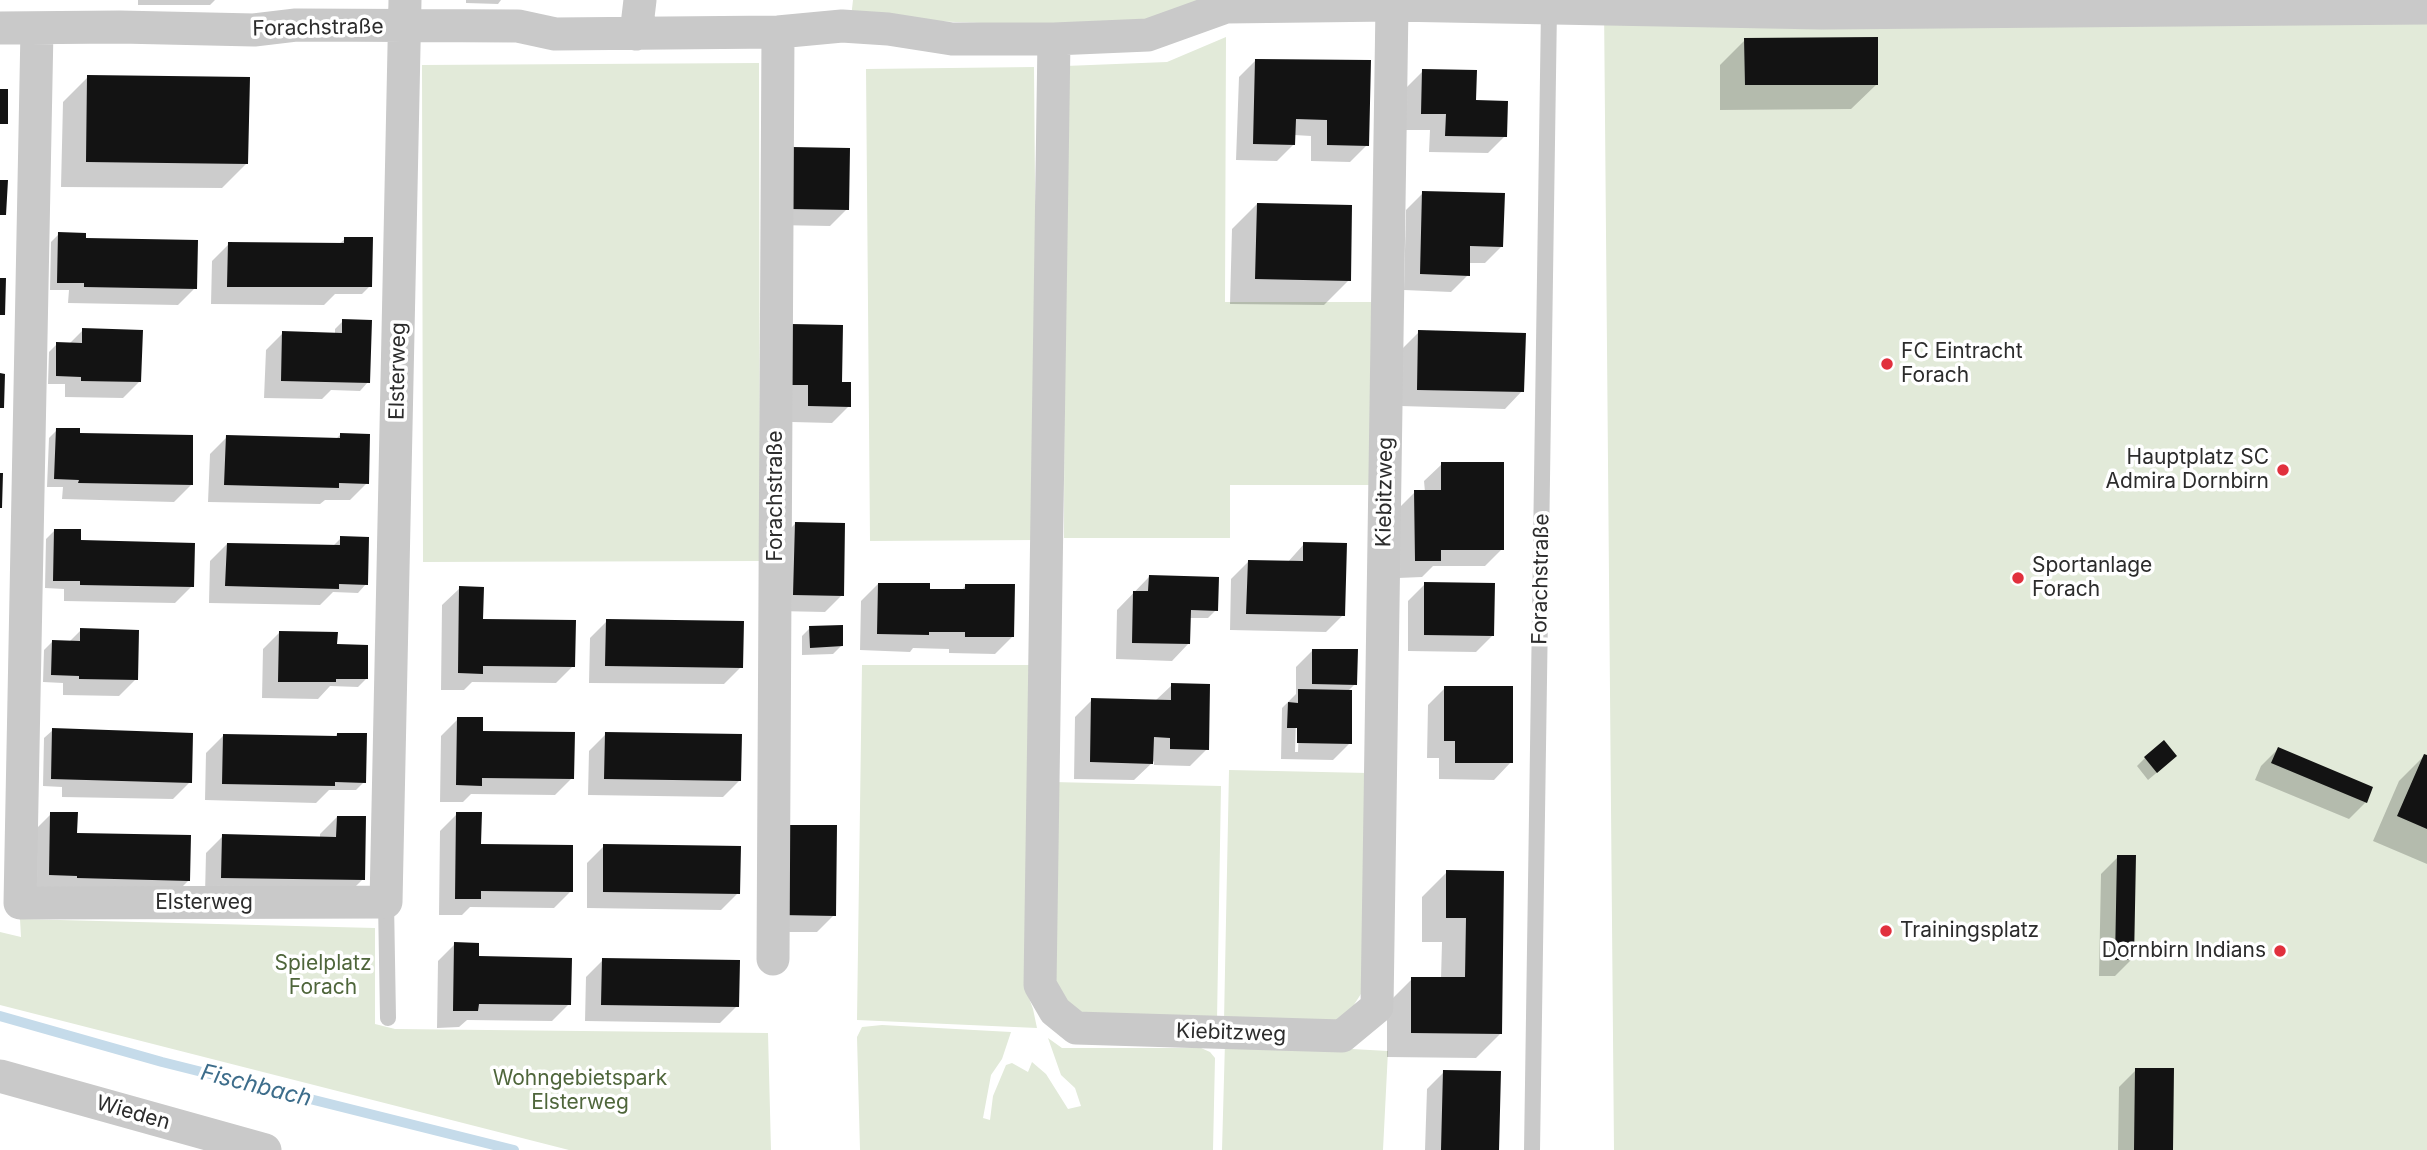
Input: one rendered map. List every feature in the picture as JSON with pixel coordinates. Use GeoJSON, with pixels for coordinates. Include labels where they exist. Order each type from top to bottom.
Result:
{"type":"FeatureCollection","features":[{"type":"Feature","properties":{"kind":"street"},"geometry":{"type":"LineString","coordinates":[[636,34],[640,0]]}},
{"type":"Feature","properties":{"kind":"street","name":"Forachstraße"},"geometry":{"type":"LineString","coordinates":[[0,28],[37,29],[120,13],[254,30],[405,13],[518,26],[555,34],[778,32],[842,26],[888,29],[952,39],[1054,39],[1148,35],[1226,6],[1392,5],[1822,13],[2427,8]]}},
{"type":"Feature","properties":{"kind":"street","name":"Kiebitzweg"},"geometry":{"type":"LineString","coordinates":[[1054,39],[1040,985],[1055,1011],[1076,1028],[1342,1036],[1377,1007],[1392,5]]}},
{"type":"Feature","properties":{"kind":"street","name":"Elsterweg"},"geometry":{"type":"LineString","coordinates":[[37,29],[20,903],[386,902],[405,13]]}},
{"type":"Feature","properties":{"kind":"street","name":"Forachstraße"},"geometry":{"type":"LineString","coordinates":[[773,959],[778,32]]}},
{"type":"Feature","properties":{"kind":"street","name":"Wieden"},"geometry":{"type":"LineString","coordinates":[[0,1076],[265,1150]]}},
{"type":"Feature","properties":{"kind":"lane","name":"Forachstraße"},"geometry":{"type":"LineString","coordinates":[[1532,1150],[1549,8]]}},
{"type":"Feature","properties":{"kind":"lane"},"geometry":{"type":"LineString","coordinates":[[386,902],[388,1018]]}},
{"type":"Feature","properties":{"kind":"green space","name":"Sportanlage Forach"},"geometry":{"type":"Polygon","coordinates":[[[853,0],[2427,0],[2427,1150],[1614,1150],[1604,4],[1224,3],[1140,29],[851,18],[853,0]]]}},
{"type":"Feature","properties":{"kind":"green space"},"geometry":{"type":"Polygon","coordinates":[[[1226,37],[1225,302],[1371,302],[1371,485],[1230,485],[1230,538],[1064,538],[1065,66],[1167,62],[1226,37]]]}},
{"type":"Feature","properties":{"kind":"green space"},"geometry":{"type":"Polygon","coordinates":[[[759,63],[760,561],[423,562],[422,65],[759,63]]]}},
{"type":"Feature","properties":{"kind":"green space"},"geometry":{"type":"Polygon","coordinates":[[[1034,67],[1038,540],[870,541],[866,69],[1034,67]]]}},
{"type":"Feature","properties":{"kind":"green space"},"geometry":{"type":"Polygon","coordinates":[[[862,665],[1029,665],[1025,987],[1037,1028],[857,1020],[862,665]]]}},
{"type":"Feature","properties":{"kind":"green space"},"geometry":{"type":"Polygon","coordinates":[[[1229,770],[1368,773],[1368,983],[1348,1014],[1333,1022],[1224,1021],[1229,770]]]}},
{"type":"Feature","properties":{"kind":"green space"},"geometry":{"type":"Polygon","coordinates":[[[1053,782],[1221,786],[1217,1020],[1086,1017],[1059,994],[1051,971],[1053,782]]]}},
{"type":"Feature","properties":{"kind":"green space","name":"Wohngebietspark Elsterweg"},"geometry":{"type":"Polygon","coordinates":[[[20,919],[375,928],[375,1024],[395,1029],[768,1033],[771,1150],[569,1150],[0,1005],[0,932],[21,937],[20,919]]]}},
{"type":"Feature","properties":{"kind":"green space"},"geometry":{"type":"Polygon","coordinates":[[[882,1025],[1011,1032],[1002,1059],[991,1075],[983,1118],[990,1120],[993,1096],[1006,1065],[1012,1063],[1028,1072],[1032,1062],[1046,1074],[1068,1109],[1081,1106],[1075,1088],[1061,1075],[1048,1038],[1062,1048],[1201,1048],[1215,1058],[1213,1150],[860,1150],[857,1037],[862,1027],[882,1025]]]}},
{"type":"Feature","properties":{"kind":"green space"},"geometry":{"type":"Polygon","coordinates":[[[1225,1042],[1388,1051],[1383,1150],[1222,1150],[1225,1042]]]}},
{"type":"Feature","properties":{"kind":"building"},"geometry":{"type":"Polygon","coordinates":[[[1878,37],[1878,85],[1745,85],[1744,38],[1878,37]]]}},
{"type":"Feature","properties":{"kind":"building"},"geometry":{"type":"Polygon","coordinates":[[[1255,59],[1371,60],[1369,146],[1327,145],[1327,120],[1296,119],[1295,145],[1253,144],[1255,59]]]}},
{"type":"Feature","properties":{"kind":"building"},"geometry":{"type":"Polygon","coordinates":[[[1422,69],[1477,70],[1476,100],[1508,101],[1507,137],[1445,136],[1446,114],[1421,114],[1422,69]]]}},
{"type":"Feature","properties":{"kind":"building"},"geometry":{"type":"Polygon","coordinates":[[[87,75],[250,77],[248,164],[86,162],[87,75]]]}},
{"type":"Feature","properties":{"kind":"building"},"geometry":{"type":"Polygon","coordinates":[[[0,89],[8,89],[8,124],[0,124],[0,89]]]}},
{"type":"Feature","properties":{"kind":"building"},"geometry":{"type":"Polygon","coordinates":[[[791,147],[850,148],[849,210],[790,209],[791,147]]]}},
{"type":"Feature","properties":{"kind":"building"},"geometry":{"type":"Polygon","coordinates":[[[0,180],[8,180],[6,215],[0,215],[0,180]]]}},
{"type":"Feature","properties":{"kind":"building"},"geometry":{"type":"Polygon","coordinates":[[[1422,191],[1505,193],[1503,247],[1470,246],[1470,276],[1420,274],[1422,191]]]}},
{"type":"Feature","properties":{"kind":"building"},"geometry":{"type":"Polygon","coordinates":[[[1257,203],[1352,205],[1351,281],[1255,279],[1257,203]]]}},
{"type":"Feature","properties":{"kind":"building"},"geometry":{"type":"Polygon","coordinates":[[[58,232],[86,233],[86,238],[198,240],[197,289],[84,287],[84,283],[57,283],[58,232]]]}},
{"type":"Feature","properties":{"kind":"building"},"geometry":{"type":"Polygon","coordinates":[[[344,237],[373,237],[372,287],[227,287],[228,242],[344,243],[344,237]]]}},
{"type":"Feature","properties":{"kind":"building"},"geometry":{"type":"Polygon","coordinates":[[[0,278],[6,278],[5,315],[0,315],[0,278]]]}},
{"type":"Feature","properties":{"kind":"building"},"geometry":{"type":"Polygon","coordinates":[[[342,319],[372,320],[370,383],[281,381],[282,331],[342,333],[342,319]]]}},
{"type":"Feature","properties":{"kind":"building"},"geometry":{"type":"Polygon","coordinates":[[[791,324],[843,325],[842,382],[851,382],[851,407],[808,406],[808,385],[789,385],[791,324]]]}},
{"type":"Feature","properties":{"kind":"building"},"geometry":{"type":"Polygon","coordinates":[[[82,328],[143,330],[141,382],[81,381],[81,377],[56,376],[56,342],[82,343],[82,328]]]}},
{"type":"Feature","properties":{"kind":"building"},"geometry":{"type":"Polygon","coordinates":[[[1418,330],[1526,333],[1524,392],[1417,390],[1418,330]]]}},
{"type":"Feature","properties":{"kind":"building"},"geometry":{"type":"Polygon","coordinates":[[[0,373],[5,374],[4,408],[0,408],[0,373]]]}},
{"type":"Feature","properties":{"kind":"building"},"geometry":{"type":"Polygon","coordinates":[[[56,428],[80,428],[80,433],[193,435],[193,485],[78,483],[79,480],[54,479],[56,428]]]}},
{"type":"Feature","properties":{"kind":"building"},"geometry":{"type":"Polygon","coordinates":[[[340,433],[370,434],[369,484],[339,483],[339,488],[224,485],[226,435],[340,438],[340,433]]]}},
{"type":"Feature","properties":{"kind":"building"},"geometry":{"type":"Polygon","coordinates":[[[1441,462],[1504,462],[1504,550],[1441,550],[1441,561],[1415,561],[1414,490],[1441,490],[1441,462]]]}},
{"type":"Feature","properties":{"kind":"building"},"geometry":{"type":"Polygon","coordinates":[[[0,473],[3,473],[2,508],[0,508],[0,473]]]}},
{"type":"Feature","properties":{"kind":"building"},"geometry":{"type":"Polygon","coordinates":[[[795,522],[845,523],[844,596],[793,595],[795,522]]]}},
{"type":"Feature","properties":{"kind":"building"},"geometry":{"type":"Polygon","coordinates":[[[54,529],[81,529],[81,540],[195,543],[194,587],[80,585],[80,581],[53,581],[54,529]]]}},
{"type":"Feature","properties":{"kind":"building"},"geometry":{"type":"Polygon","coordinates":[[[340,536],[369,537],[368,585],[339,584],[339,589],[225,586],[227,543],[340,545],[340,536]]]}},
{"type":"Feature","properties":{"kind":"building"},"geometry":{"type":"Polygon","coordinates":[[[1303,542],[1347,543],[1345,616],[1246,614],[1248,560],[1303,561],[1303,542]]]}},
{"type":"Feature","properties":{"kind":"building"},"geometry":{"type":"Polygon","coordinates":[[[1149,575],[1219,577],[1218,611],[1191,610],[1190,644],[1132,643],[1133,591],[1148,591],[1149,575]]]}},
{"type":"Feature","properties":{"kind":"building"},"geometry":{"type":"Polygon","coordinates":[[[1424,582],[1495,583],[1494,636],[1424,635],[1424,582]]]}},
{"type":"Feature","properties":{"kind":"building"},"geometry":{"type":"Polygon","coordinates":[[[878,583],[930,583],[930,589],[965,589],[965,584],[1015,584],[1014,637],[965,637],[965,632],[929,632],[929,635],[877,634],[878,583]]]}},
{"type":"Feature","properties":{"kind":"building"},"geometry":{"type":"Polygon","coordinates":[[[459,586],[484,587],[483,619],[576,620],[575,667],[483,666],[483,674],[458,673],[459,586]]]}},
{"type":"Feature","properties":{"kind":"building"},"geometry":{"type":"Polygon","coordinates":[[[606,619],[744,621],[743,668],[605,666],[606,619]]]}},
{"type":"Feature","properties":{"kind":"building"},"geometry":{"type":"Polygon","coordinates":[[[843,625],[843,646],[810,648],[809,626],[843,625]]]}},
{"type":"Feature","properties":{"kind":"building"},"geometry":{"type":"Polygon","coordinates":[[[80,628],[139,630],[138,680],[79,679],[79,676],[51,675],[52,640],[80,641],[80,628]]]}},
{"type":"Feature","properties":{"kind":"building"},"geometry":{"type":"Polygon","coordinates":[[[279,631],[338,632],[337,644],[368,645],[368,679],[278,682],[279,631]]]}},
{"type":"Feature","properties":{"kind":"building"},"geometry":{"type":"Polygon","coordinates":[[[1312,649],[1358,649],[1357,685],[1312,684],[1312,649]]]}},
{"type":"Feature","properties":{"kind":"building"},"geometry":{"type":"Polygon","coordinates":[[[1171,683],[1210,684],[1209,750],[1170,749],[1170,738],[1154,737],[1153,764],[1090,762],[1091,698],[1171,700],[1171,683]]]}},
{"type":"Feature","properties":{"kind":"building"},"geometry":{"type":"Polygon","coordinates":[[[1444,686],[1513,686],[1513,763],[1455,763],[1455,741],[1444,741],[1444,686]]]}},
{"type":"Feature","properties":{"kind":"building"},"geometry":{"type":"Polygon","coordinates":[[[1298,689],[1352,690],[1352,744],[1297,743],[1297,728],[1287,728],[1288,702],[1298,703],[1298,689]]]}},
{"type":"Feature","properties":{"kind":"building"},"geometry":{"type":"Polygon","coordinates":[[[457,717],[483,717],[483,731],[575,732],[574,779],[482,778],[482,786],[456,785],[457,717]]]}},
{"type":"Feature","properties":{"kind":"building"},"geometry":{"type":"Polygon","coordinates":[[[52,728],[193,733],[192,783],[51,779],[52,728]]]}},
{"type":"Feature","properties":{"kind":"building"},"geometry":{"type":"Polygon","coordinates":[[[605,732],[742,734],[741,781],[604,779],[605,732]]]}},
{"type":"Feature","properties":{"kind":"building"},"geometry":{"type":"Polygon","coordinates":[[[337,733],[367,733],[366,783],[335,782],[335,786],[222,784],[223,734],[337,736],[337,733]]]}},
{"type":"Feature","properties":{"kind":"building"},"geometry":{"type":"Polygon","coordinates":[[[2164,740],[2177,756],[2157,773],[2144,757],[2164,740]]]}},
{"type":"Feature","properties":{"kind":"building"},"geometry":{"type":"Polygon","coordinates":[[[2278,747],[2373,787],[2367,803],[2271,763],[2278,747]]]}},
{"type":"Feature","properties":{"kind":"building"},"geometry":{"type":"Polygon","coordinates":[[[2424,754],[2427,755],[2427,829],[2397,816],[2424,754]]]}},
{"type":"Feature","properties":{"kind":"building"},"geometry":{"type":"Polygon","coordinates":[[[50,812],[78,812],[77,833],[191,835],[190,881],[49,875],[50,812]]]}},
{"type":"Feature","properties":{"kind":"building"},"geometry":{"type":"Polygon","coordinates":[[[456,812],[482,812],[481,844],[573,845],[573,892],[481,891],[481,899],[455,899],[456,812]]]}},
{"type":"Feature","properties":{"kind":"building"},"geometry":{"type":"Polygon","coordinates":[[[337,816],[366,816],[365,880],[221,878],[222,834],[336,837],[337,816]]]}},
{"type":"Feature","properties":{"kind":"building"},"geometry":{"type":"Polygon","coordinates":[[[782,825],[837,825],[836,916],[781,915],[782,825]]]}},
{"type":"Feature","properties":{"kind":"building"},"geometry":{"type":"Polygon","coordinates":[[[603,844],[741,846],[740,894],[603,892],[603,844]]]}},
{"type":"Feature","properties":{"kind":"building"},"geometry":{"type":"Polygon","coordinates":[[[2117,855],[2136,855],[2134,960],[2115,960],[2117,855]]]}},
{"type":"Feature","properties":{"kind":"building"},"geometry":{"type":"Polygon","coordinates":[[[1446,870],[1504,871],[1502,1034],[1411,1033],[1411,977],[1465,977],[1466,918],[1446,918],[1446,870]]]}},
{"type":"Feature","properties":{"kind":"building"},"geometry":{"type":"Polygon","coordinates":[[[454,942],[479,943],[479,956],[572,958],[571,1005],[479,1004],[478,1011],[453,1011],[454,942]]]}},
{"type":"Feature","properties":{"kind":"building"},"geometry":{"type":"Polygon","coordinates":[[[602,958],[740,960],[739,1007],[601,1005],[602,958]]]}},
{"type":"Feature","properties":{"kind":"building"},"geometry":{"type":"Polygon","coordinates":[[[2135,1068],[2174,1068],[2173,1150],[2134,1150],[2135,1068]]]}},
{"type":"Feature","properties":{"kind":"building"},"geometry":{"type":"Polygon","coordinates":[[[1443,1070],[1501,1071],[1499,1150],[1441,1150],[1443,1070]]]}},
{"type":"Feature","properties":{"kind":"waterway","name":"Fischbach"},"geometry":{"type":"LineString","coordinates":[[0,1016],[162,1062],[514,1150]]}},
{"type":"Feature","properties":{"kind":"place","name":"FC Eintracht Forach"},"geometry":{"type":"Point","coordinates":[1887,364]}},
{"type":"Feature","properties":{"kind":"place","name":"Hauptplatz SC Admira Dornbirn"},"geometry":{"type":"Point","coordinates":[2283,470]}},
{"type":"Feature","properties":{"kind":"place","name":"Sportanlage Forach"},"geometry":{"type":"Point","coordinates":[2018,578]}},
{"type":"Feature","properties":{"kind":"place","name":"Trainingsplatz"},"geometry":{"type":"Point","coordinates":[1886,931]}},
{"type":"Feature","properties":{"kind":"place","name":"Dornbirn Indians"},"geometry":{"type":"Point","coordinates":[2280,951]}},
{"type":"Feature","properties":{"kind":"park label","name":"Spielplatz Forach"},"geometry":{"type":"Point","coordinates":[323,976]}}]}
